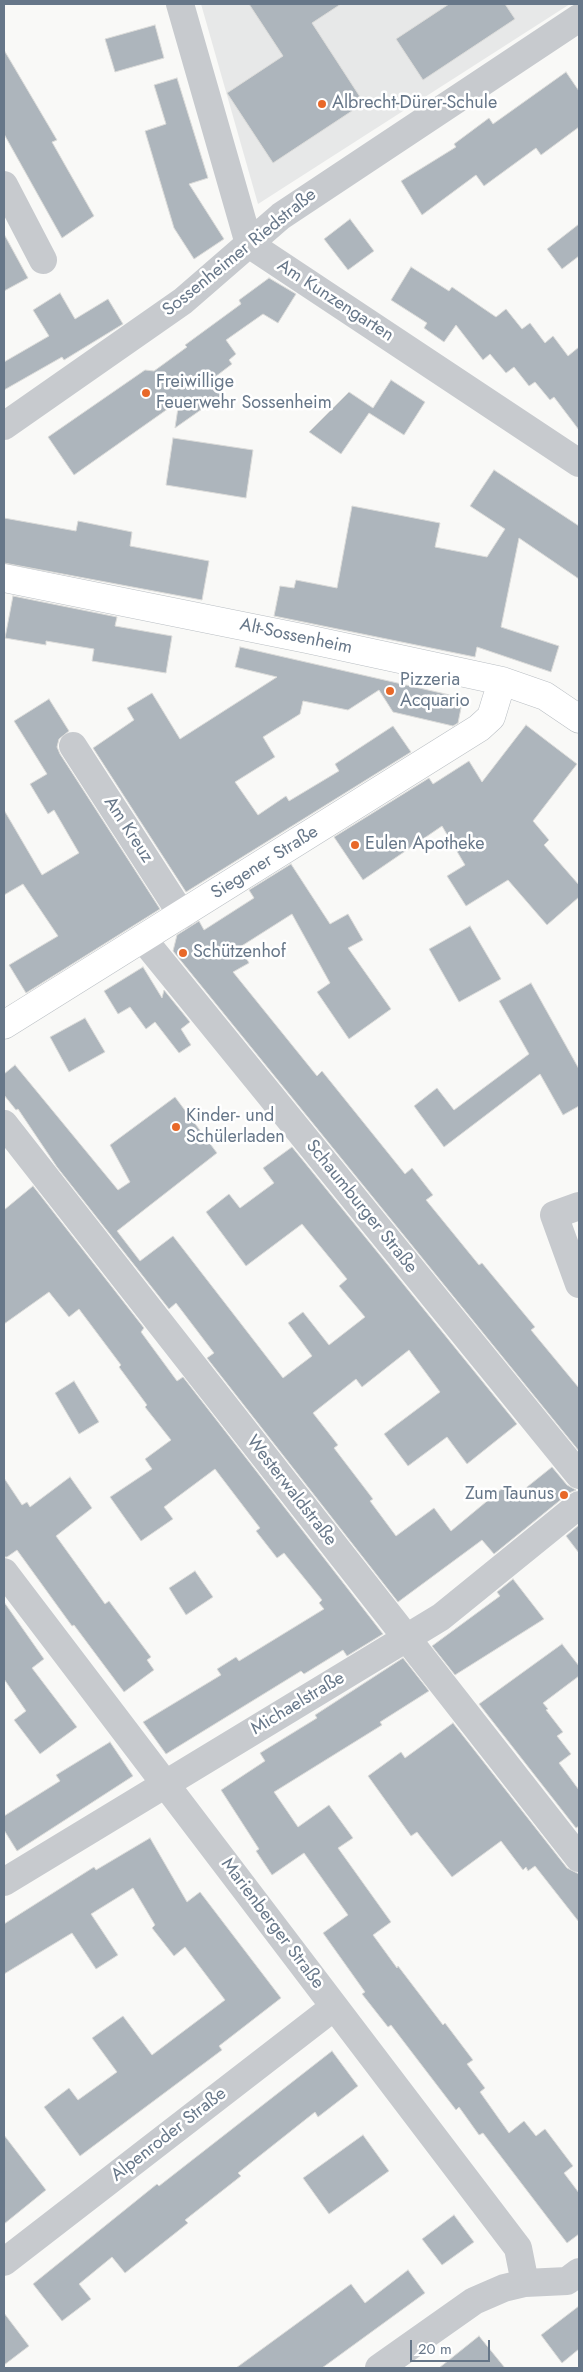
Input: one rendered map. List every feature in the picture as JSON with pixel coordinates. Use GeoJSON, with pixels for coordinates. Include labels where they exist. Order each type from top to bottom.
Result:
{"type":"FeatureCollection","features":[{"type":"Feature","properties":{"kind":"main road","name":"Alt-Sossenheim"},"geometry":{"type":"LineString","coordinates":[[4,578],[307,639],[502,681],[545,696],[579,719]]}},
{"type":"Feature","properties":{"kind":"main road","name":"Siegener Straße"},"geometry":{"type":"LineString","coordinates":[[4,1024],[480,728],[491,716],[502,681]]}},
{"type":"Feature","properties":{"kind":"street"},"geometry":{"type":"LineString","coordinates":[[180,4],[249,244]]}},
{"type":"Feature","properties":{"kind":"street","name":"Sossenheimer Riedstraße"},"geometry":{"type":"LineString","coordinates":[[4,426],[183,302],[289,210],[579,18]]}},
{"type":"Feature","properties":{"kind":"street"},"geometry":{"type":"LineString","coordinates":[[4,184],[43,260]]}},
{"type":"Feature","properties":{"kind":"street","name":"Am Kunzengarten"},"geometry":{"type":"LineString","coordinates":[[249,244],[579,463]]}},
{"type":"Feature","properties":{"kind":"street","name":"Am Kreuz"},"geometry":{"type":"LineString","coordinates":[[74,746],[182,915]]}},
{"type":"Feature","properties":{"kind":"street","name":"Schaumburger Straße"},"geometry":{"type":"LineString","coordinates":[[143,939],[579,1475]]}},
{"type":"Feature","properties":{"kind":"street","name":"Westerwaldstraße"},"geometry":{"type":"LineString","coordinates":[[4,1124],[579,1858]]}},
{"type":"Feature","properties":{"kind":"street"},"geometry":{"type":"LineString","coordinates":[[579,1206],[554,1215],[579,1284]]}},
{"type":"Feature","properties":{"kind":"street","name":"Michaelstraße"},"geometry":{"type":"LineString","coordinates":[[4,1882],[441,1617],[579,1505]]}},
{"type":"Feature","properties":{"kind":"street","name":"Marienberger Straße"},"geometry":{"type":"LineString","coordinates":[[4,1572],[518,2248],[525,2283]]}},
{"type":"Feature","properties":{"kind":"street","name":"Alpenroder Straße"},"geometry":{"type":"LineString","coordinates":[[4,2262],[334,2007]]}},
{"type":"Feature","properties":{"kind":"street"},"geometry":{"type":"LineString","coordinates":[[379,2368],[474,2301],[504,2288],[525,2283],[567,2282],[579,2272]]}},
{"type":"Feature","properties":{"kind":"shaded area","name":"Albrecht-Dürer-Schule"},"geometry":{"type":"Polygon","coordinates":[[[201,4],[570,4],[258,204],[201,4]]]}},
{"type":"Feature","properties":{"kind":"building"},"geometry":{"type":"Polygon","coordinates":[[[249,4],[341,4],[312,23],[364,103],[273,163],[227,93],[283,56],[249,4]]]}},
{"type":"Feature","properties":{"kind":"building"},"geometry":{"type":"Polygon","coordinates":[[[449,4],[505,4],[515,19],[423,80],[396,39],[449,4]]]}},
{"type":"Feature","properties":{"kind":"building"},"geometry":{"type":"Polygon","coordinates":[[[155,25],[164,58],[115,72],[105,39],[155,25]]]}},
{"type":"Feature","properties":{"kind":"building"},"geometry":{"type":"Polygon","coordinates":[[[4,50],[57,140],[52,142],[94,216],[62,238],[4,134],[4,50]]]}},
{"type":"Feature","properties":{"kind":"building"},"geometry":{"type":"Polygon","coordinates":[[[566,72],[579,91],[579,127],[541,155],[536,148],[484,186],[476,175],[422,215],[401,181],[456,147],[454,144],[489,118],[493,124],[566,72]]]}},
{"type":"Feature","properties":{"kind":"building"},"geometry":{"type":"Polygon","coordinates":[[[177,78],[208,178],[189,184],[224,239],[194,259],[174,228],[145,131],[166,124],[154,85],[177,78]]]}},
{"type":"Feature","properties":{"kind":"building"},"geometry":{"type":"Polygon","coordinates":[[[350,219],[374,251],[348,270],[324,239],[350,219]]]}},
{"type":"Feature","properties":{"kind":"building"},"geometry":{"type":"Polygon","coordinates":[[[579,224],[579,256],[562,269],[547,249],[579,224]]]}},
{"type":"Feature","properties":{"kind":"building"},"geometry":{"type":"Polygon","coordinates":[[[4,234],[28,278],[4,291],[4,234]]]}},
{"type":"Feature","properties":{"kind":"building"},"geometry":{"type":"Polygon","coordinates":[[[411,267],[449,291],[452,287],[496,317],[506,309],[522,329],[530,323],[545,343],[553,336],[568,356],[579,347],[579,430],[554,397],[550,400],[535,382],[529,386],[514,367],[506,373],[490,354],[483,360],[456,325],[444,342],[424,328],[427,323],[391,300],[411,267]]]}},
{"type":"Feature","properties":{"kind":"building"},"geometry":{"type":"Polygon","coordinates":[[[269,278],[296,294],[278,323],[263,314],[226,340],[236,354],[229,360],[232,364],[211,380],[222,395],[175,428],[179,401],[74,475],[48,437],[145,370],[154,371],[187,347],[185,345],[241,304],[239,300],[269,278]]]}},
{"type":"Feature","properties":{"kind":"building"},"geometry":{"type":"Polygon","coordinates":[[[60,293],[75,319],[108,299],[123,324],[64,360],[62,357],[4,390],[4,362],[49,336],[33,310],[60,293]]]}},
{"type":"Feature","properties":{"kind":"building"},"geometry":{"type":"Polygon","coordinates":[[[391,380],[425,402],[404,435],[369,413],[341,454],[309,432],[349,392],[373,408],[391,380]]]}},
{"type":"Feature","properties":{"kind":"building"},"geometry":{"type":"Polygon","coordinates":[[[173,438],[253,450],[246,498],[166,485],[173,438]]]}},
{"type":"Feature","properties":{"kind":"building"},"geometry":{"type":"Polygon","coordinates":[[[494,470],[579,526],[579,579],[519,538],[501,627],[559,646],[551,672],[477,647],[475,657],[274,616],[280,586],[294,588],[296,580],[337,588],[352,506],[440,523],[435,547],[487,557],[505,529],[470,506],[494,470]]]}},
{"type":"Feature","properties":{"kind":"building"},"geometry":{"type":"Polygon","coordinates":[[[4,518],[76,531],[78,521],[132,532],[130,546],[209,561],[202,600],[4,563],[4,518]]]}},
{"type":"Feature","properties":{"kind":"building"},"geometry":{"type":"Polygon","coordinates":[[[13,596],[117,617],[115,626],[172,636],[166,673],[92,661],[94,649],[46,641],[46,645],[5,638],[13,596]]]}},
{"type":"Feature","properties":{"kind":"building"},"geometry":{"type":"Polygon","coordinates":[[[240,647],[463,698],[458,723],[453,726],[393,712],[379,690],[348,710],[303,701],[300,714],[263,737],[275,757],[235,782],[258,815],[286,796],[289,801],[339,771],[335,764],[393,726],[411,752],[186,892],[93,748],[134,720],[127,708],[152,693],[180,739],[277,677],[235,667],[240,647]]]}},
{"type":"Feature","properties":{"kind":"building"},"geometry":{"type":"Polygon","coordinates":[[[49,699],[69,731],[59,739],[57,747],[60,754],[160,909],[26,993],[9,965],[58,936],[23,884],[4,895],[4,810],[42,875],[79,853],[54,810],[48,814],[30,784],[47,774],[14,721],[49,699]]]}},
{"type":"Feature","properties":{"kind":"building"},"geometry":{"type":"Polygon","coordinates":[[[526,725],[577,764],[533,821],[549,840],[544,845],[579,885],[579,897],[547,925],[508,880],[466,906],[447,876],[465,865],[442,826],[363,880],[334,837],[429,778],[433,784],[469,761],[482,782],[526,725]]]}},
{"type":"Feature","properties":{"kind":"building"},"geometry":{"type":"Polygon","coordinates":[[[291,864],[330,924],[348,914],[363,940],[348,948],[391,1009],[349,1039],[317,992],[330,983],[292,914],[240,947],[249,963],[233,972],[317,1076],[322,1071],[405,1174],[412,1168],[433,1195],[426,1200],[479,1265],[482,1263],[535,1327],[531,1330],[579,1388],[579,1451],[173,951],[177,935],[199,921],[204,930],[254,898],[249,890],[291,864]]]}},
{"type":"Feature","properties":{"kind":"building"},"geometry":{"type":"Polygon","coordinates":[[[470,926],[501,979],[459,1002],[429,949],[470,926]]]}},
{"type":"Feature","properties":{"kind":"building"},"geometry":{"type":"Polygon","coordinates":[[[143,967],[162,998],[164,990],[190,1022],[181,1029],[191,1045],[179,1053],[155,1022],[146,1029],[130,1007],[118,1014],[104,991],[143,967]]]}},
{"type":"Feature","properties":{"kind":"building"},"geometry":{"type":"Polygon","coordinates":[[[531,983],[579,1069],[579,1106],[563,1115],[540,1074],[444,1147],[414,1106],[437,1088],[454,1110],[529,1054],[499,1001],[531,983]]]}},
{"type":"Feature","properties":{"kind":"building"},"geometry":{"type":"Polygon","coordinates":[[[85,1018],[105,1052],[69,1072],[50,1037],[85,1018]]]}},
{"type":"Feature","properties":{"kind":"building"},"geometry":{"type":"Polygon","coordinates":[[[15,1065],[118,1190],[130,1182],[110,1145],[175,1097],[217,1153],[117,1231],[140,1261],[173,1236],[283,1378],[312,1356],[288,1323],[303,1312],[329,1345],[365,1317],[339,1286],[347,1279],[302,1224],[246,1266],[206,1212],[229,1194],[240,1208],[274,1183],[263,1168],[292,1147],[517,1424],[467,1464],[447,1437],[408,1466],[384,1434],[440,1392],[409,1350],[362,1387],[356,1379],[313,1413],[338,1445],[334,1448],[373,1499],[370,1501],[396,1536],[434,1508],[451,1531],[504,1487],[512,1499],[552,1467],[567,1485],[576,1490],[569,1493],[494,1554],[482,1540],[398,1602],[207,1358],[214,1353],[176,1303],[169,1309],[57,1167],[18,1109],[16,1110],[4,1095],[4,1074],[15,1065]]]}},
{"type":"Feature","properties":{"kind":"building"},"geometry":{"type":"Polygon","coordinates":[[[33,1186],[144,1328],[141,1332],[177,1381],[183,1377],[383,1634],[347,1656],[343,1650],[304,1674],[301,1671],[166,1754],[143,1722],[221,1675],[217,1669],[236,1657],[239,1661],[324,1609],[319,1603],[322,1600],[284,1553],[277,1558],[256,1531],[260,1528],[215,1469],[164,1507],[173,1519],[141,1541],[110,1497],[152,1469],[145,1459],[171,1440],[145,1407],[147,1405],[119,1367],[121,1365],[79,1309],[69,1317],[49,1292],[4,1324],[4,1210],[33,1186]]]}},
{"type":"Feature","properties":{"kind":"building"},"geometry":{"type":"Polygon","coordinates":[[[74,1381],[99,1422],[79,1434],[55,1393],[74,1381]]]}},
{"type":"Feature","properties":{"kind":"building"},"geometry":{"type":"Polygon","coordinates":[[[70,1477],[92,1508],[56,1536],[105,1604],[109,1601],[151,1657],[147,1660],[154,1670],[124,1692],[74,1625],[72,1626],[17,1550],[4,1557],[4,1478],[22,1505],[27,1502],[30,1507],[70,1477]]]}},
{"type":"Feature","properties":{"kind":"building"},"geometry":{"type":"Polygon","coordinates":[[[579,1525],[579,1553],[566,1536],[579,1525]]]}},
{"type":"Feature","properties":{"kind":"building"},"geometry":{"type":"Polygon","coordinates":[[[195,1571],[213,1597],[186,1615],[169,1588],[195,1571]]]}},
{"type":"Feature","properties":{"kind":"building"},"geometry":{"type":"Polygon","coordinates":[[[513,1579],[544,1619],[455,1675],[432,1646],[500,1596],[497,1592],[513,1579]]]}},
{"type":"Feature","properties":{"kind":"building"},"geometry":{"type":"Polygon","coordinates":[[[4,1602],[44,1659],[32,1668],[77,1727],[40,1754],[14,1720],[26,1711],[4,1679],[4,1602]]]}},
{"type":"Feature","properties":{"kind":"building"},"geometry":{"type":"Polygon","coordinates":[[[562,1644],[579,1666],[579,1676],[543,1703],[548,1709],[546,1710],[563,1732],[557,1736],[571,1754],[559,1763],[579,1790],[579,1826],[576,1828],[479,1704],[562,1644]]]}},
{"type":"Feature","properties":{"kind":"building"},"geometry":{"type":"Polygon","coordinates":[[[403,1658],[429,1691],[380,1722],[382,1725],[274,1792],[298,1827],[329,1805],[353,1838],[338,1848],[391,1922],[373,1935],[397,1968],[398,1966],[443,2025],[445,2023],[473,2060],[467,2064],[485,2088],[480,2092],[509,2133],[524,2121],[536,2136],[545,2129],[573,2166],[564,2173],[579,2193],[579,2234],[567,2243],[483,2133],[479,2135],[459,2107],[456,2110],[391,2025],[388,2027],[362,1994],[365,1992],[323,1933],[348,1915],[304,1853],[272,1875],[256,1851],[259,1849],[221,1790],[265,1761],[260,1753],[317,1718],[315,1715],[403,1658]]]}},
{"type":"Feature","properties":{"kind":"building"},"geometry":{"type":"Polygon","coordinates":[[[453,1723],[567,1868],[579,1874],[579,1922],[535,1866],[528,1871],[526,1867],[523,1870],[501,1841],[452,1877],[417,1832],[411,1836],[368,1776],[401,1752],[405,1758],[453,1723]]]}},
{"type":"Feature","properties":{"kind":"building"},"geometry":{"type":"Polygon","coordinates":[[[110,1742],[133,1776],[17,1851],[4,1830],[4,1816],[60,1781],[56,1775],[110,1742]]]}},
{"type":"Feature","properties":{"kind":"building"},"geometry":{"type":"Polygon","coordinates":[[[150,1838],[187,1902],[200,1892],[281,1998],[219,2046],[222,2050],[80,2156],[44,2107],[69,2088],[78,2100],[117,2072],[92,2038],[123,2016],[152,2055],[225,2000],[185,1947],[174,1956],[152,1928],[155,1925],[133,1888],[91,1914],[118,1955],[96,1969],[72,1933],[4,1974],[4,1924],[94,1867],[96,1870],[150,1838]]]}},
{"type":"Feature","properties":{"kind":"building"},"geometry":{"type":"Polygon","coordinates":[[[332,2051],[358,2086],[318,2117],[315,2112],[238,2173],[241,2176],[185,2220],[188,2223],[125,2273],[112,2257],[79,2284],[91,2299],[62,2321],[33,2284],[157,2184],[159,2186],[332,2051]]]}},
{"type":"Feature","properties":{"kind":"building"},"geometry":{"type":"Polygon","coordinates":[[[4,2135],[46,2190],[4,2224],[4,2135]]]}},
{"type":"Feature","properties":{"kind":"building"},"geometry":{"type":"Polygon","coordinates":[[[363,2135],[389,2171],[329,2214],[303,2178],[363,2135]]]}},
{"type":"Feature","properties":{"kind":"building"},"geometry":{"type":"Polygon","coordinates":[[[454,2215],[474,2242],[442,2265],[422,2239],[454,2215]]]}},
{"type":"Feature","properties":{"kind":"building"},"geometry":{"type":"Polygon","coordinates":[[[408,2270],[425,2293],[322,2368],[236,2368],[351,2284],[365,2303],[408,2270]]]}},
{"type":"Feature","properties":{"kind":"building"},"geometry":{"type":"Polygon","coordinates":[[[579,2306],[579,2349],[562,2363],[541,2335],[579,2306]]]}},
{"type":"Feature","properties":{"kind":"building"},"geometry":{"type":"Polygon","coordinates":[[[4,2313],[29,2346],[4,2365],[4,2313]]]}},
{"type":"Feature","properties":{"kind":"building"},"geometry":{"type":"Polygon","coordinates":[[[479,2336],[505,2368],[439,2368],[479,2336]]]}},
{"type":"Feature","properties":{"kind":"place","name":"Albrecht-Dürer-Schule"},"geometry":{"type":"Point","coordinates":[322,104]}},
{"type":"Feature","properties":{"kind":"place","name":"Freiwillige Feuerwehr Sossenheim"},"geometry":{"type":"Point","coordinates":[146,393]}},
{"type":"Feature","properties":{"kind":"place","name":"Pizzeria Acquario"},"geometry":{"type":"Point","coordinates":[390,691]}},
{"type":"Feature","properties":{"kind":"place","name":"Eulen Apotheke"},"geometry":{"type":"Point","coordinates":[355,845]}},
{"type":"Feature","properties":{"kind":"place","name":"Schützenhof"},"geometry":{"type":"Point","coordinates":[183,953]}},
{"type":"Feature","properties":{"kind":"place","name":"Kinder- und Schülerladen"},"geometry":{"type":"Point","coordinates":[176,1127]}},
{"type":"Feature","properties":{"kind":"place","name":"Zum Taunus"},"geometry":{"type":"Point","coordinates":[564,1495]}}]}
